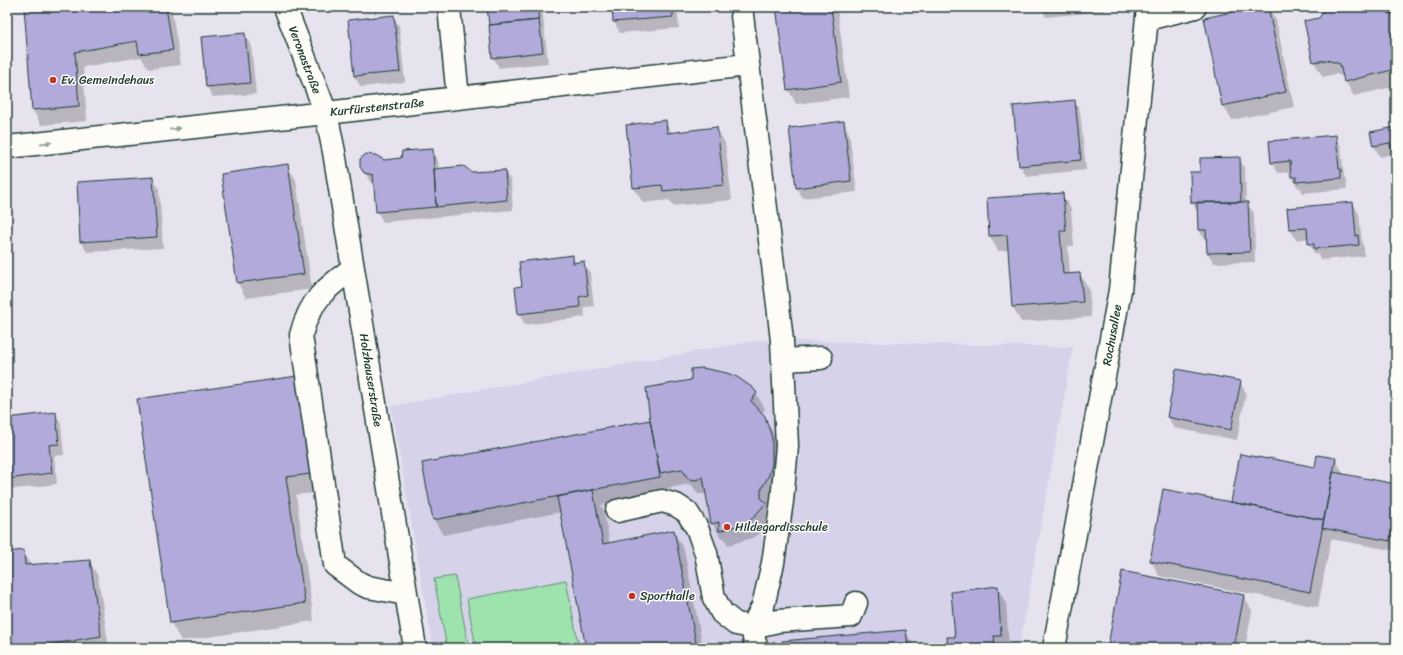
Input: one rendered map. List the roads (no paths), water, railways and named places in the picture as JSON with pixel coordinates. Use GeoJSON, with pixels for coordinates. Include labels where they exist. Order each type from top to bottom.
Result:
{"type":"FeatureCollection","features":[{"type":"Feature","properties":{"kind":"street","name":"Veronastraße"},"geometry":{"type":"LineString","coordinates":[[285,7],[326,113]]}},
{"type":"Feature","properties":{"kind":"street"},"geometry":{"type":"LineString","coordinates":[[449,7],[458,98]]}},
{"type":"Feature","properties":{"kind":"street"},"geometry":{"type":"LineString","coordinates":[[741,7],[778,305],[783,360],[787,446],[782,501],[773,563],[763,606],[752,627],[756,648]]}},
{"type":"Feature","properties":{"kind":"street","name":"Rochusallee"},"geometry":{"type":"LineString","coordinates":[[1054,648],[1120,290],[1148,13],[1195,7]]}},
{"type":"Feature","properties":{"kind":"street","name":"Kurfürstenstraße"},"geometry":{"type":"LineString","coordinates":[[7,147],[326,113],[747,65]]}},
{"type":"Feature","properties":{"kind":"street","name":"Holzhauserstraße"},"geometry":{"type":"LineString","coordinates":[[326,113],[334,152],[415,648]]}},
{"type":"Feature","properties":{"kind":"street"},"geometry":{"type":"LineString","coordinates":[[353,268],[320,295],[305,320],[301,335],[335,565],[368,588],[406,594]]}},
{"type":"Feature","properties":{"kind":"street"},"geometry":{"type":"LineString","coordinates":[[783,360],[821,358]]}},
{"type":"Feature","properties":{"kind":"street"},"geometry":{"type":"LineString","coordinates":[[617,510],[662,501],[676,505],[687,512],[697,528],[706,553],[714,598],[722,613],[736,624],[752,627],[778,621],[851,616],[856,603]]}},
{"type":"Feature","properties":{"kind":"place","name":"Ev. Gemeindehaus"},"geometry":{"type":"Point","coordinates":[53,80]}},
{"type":"Feature","properties":{"kind":"place","name":"Hildegardisschule"},"geometry":{"type":"Point","coordinates":[727,527]}},
{"type":"Feature","properties":{"kind":"place","name":"Sporthalle"},"geometry":{"type":"Point","coordinates":[632,596]}}]}
